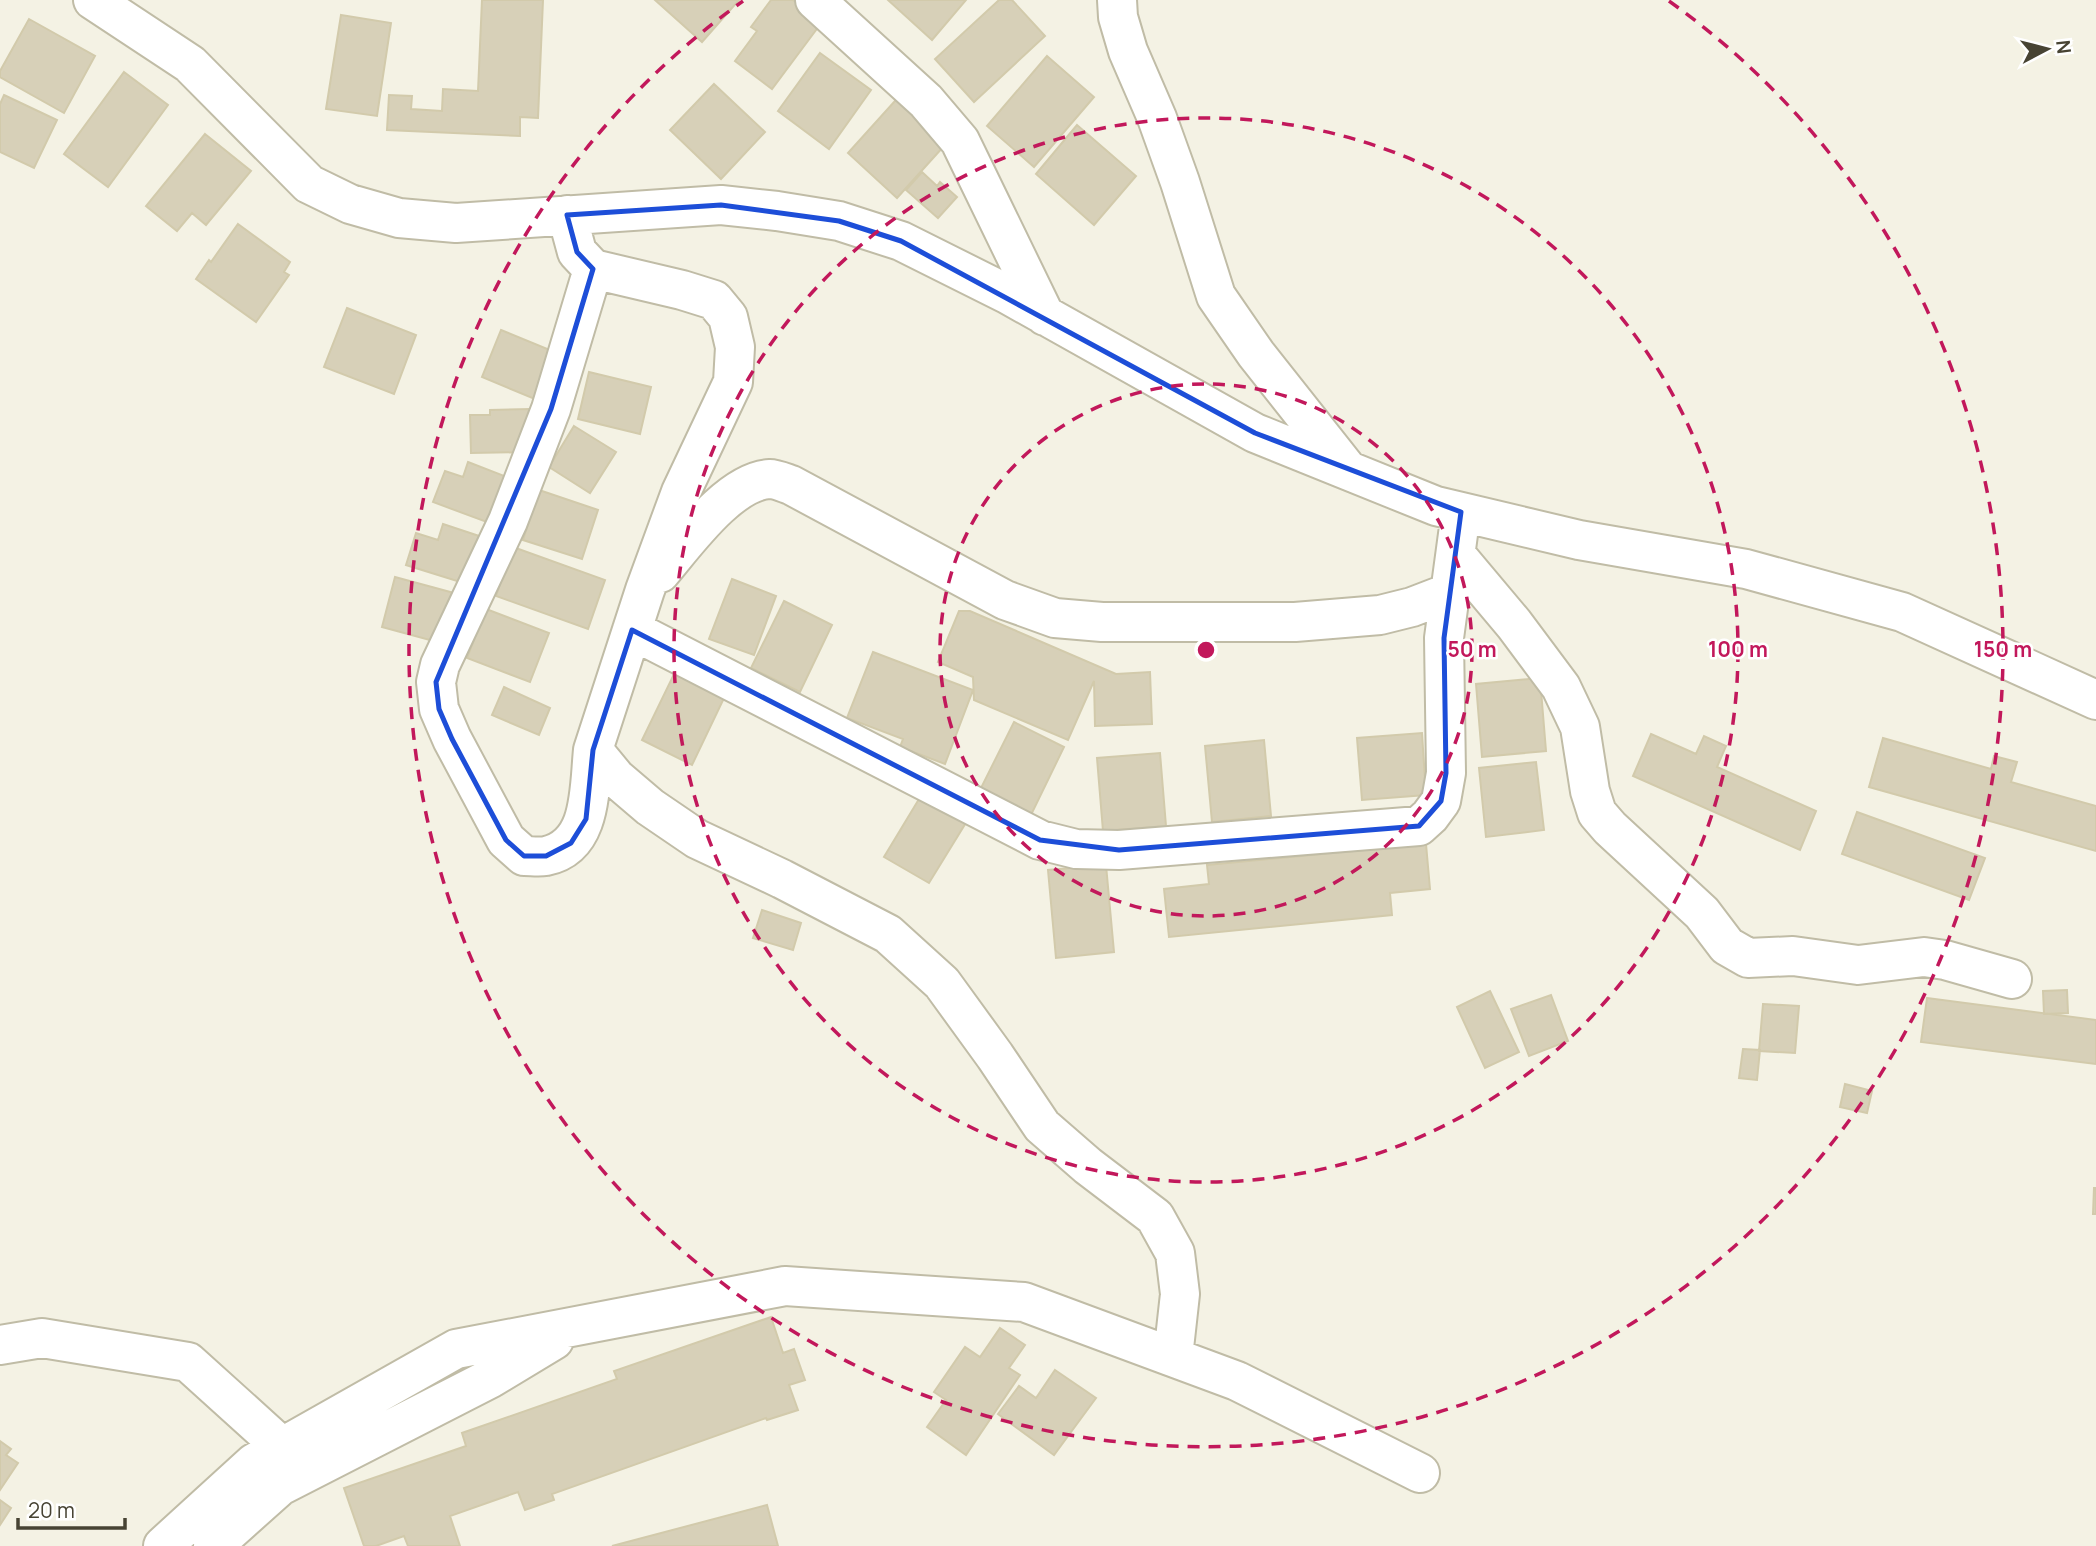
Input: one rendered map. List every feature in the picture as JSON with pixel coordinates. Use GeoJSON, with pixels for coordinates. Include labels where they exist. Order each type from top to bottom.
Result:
{"type":"FeatureCollection","features":[{"type":"Feature","properties":{"kind":"street"},"geometry":{"type":"LineString","coordinates":[[93,0],[190,64],[309,184],[350,204],[399,218],[456,223],[721,205],[839,221],[901,241],[1007,294],[1255,433],[1436,506],[1579,540],[1746,569],[1902,612],[2096,700]]}},
{"type":"Feature","properties":{"kind":"street"},"geometry":{"type":"LineString","coordinates":[[815,0],[926,101],[960,141],[1045,316]]}},
{"type":"Feature","properties":{"kind":"street"},"geometry":{"type":"LineString","coordinates":[[1116,0],[1128,51],[1181,183],[1216,296],[1256,354],[1348,471]]}},
{"type":"Feature","properties":{"kind":"street"},"geometry":{"type":"LineString","coordinates":[[567,215],[577,252],[593,270],[714,300],[727,317],[735,347],[733,382],[681,492],[645,590],[593,750],[586,819],[571,843],[547,856],[524,856],[506,840],[452,739],[439,709],[436,682],[440,664],[508,521],[551,409],[593,270]]}},
{"type":"Feature","properties":{"kind":"street"},"geometry":{"type":"LineString","coordinates":[[645,590],[721,503],[751,484],[771,479],[791,485],[1005,600],[1055,618],[1102,622],[1295,622],[1380,615],[1412,607],[1453,573]]}},
{"type":"Feature","properties":{"kind":"street"},"geometry":{"type":"LineString","coordinates":[[632,630],[1040,840],[1076,849],[1119,850],[1419,826],[1441,801],[1446,773],[1444,638],[1461,512]]}},
{"type":"Feature","properties":{"kind":"street"},"geometry":{"type":"LineString","coordinates":[[1453,573],[1514,624],[1561,687],[1580,727],[1590,791],[1597,813],[1702,913],[1727,946],[1748,958],[1793,956],[1858,965],[1924,957],[1945,960],[2012,979]]}},
{"type":"Feature","properties":{"kind":"street"},"geometry":{"type":"LineString","coordinates":[[593,750],[616,778],[650,807],[697,839],[888,934],[942,983],[1042,1126],[1088,1166],[1155,1217],[1175,1253],[1180,1294],[1173,1357]]}},
{"type":"Feature","properties":{"kind":"street"},"geometry":{"type":"LineString","coordinates":[[163,1546],[254,1463],[456,1349],[785,1286],[1024,1302],[1237,1381],[1420,1473]]}},
{"type":"Feature","properties":{"kind":"street"},"geometry":{"type":"LineString","coordinates":[[213,1546],[280,1486],[491,1378],[576,1327]]}},
{"type":"Feature","properties":{"kind":"street"},"geometry":{"type":"LineString","coordinates":[[0,1345],[42,1338],[188,1362],[282,1447]]}},
{"type":"Feature","properties":{"kind":"highlighted area"},"geometry":{"type":"Polygon","coordinates":[[[721,205],[839,221],[901,241],[1255,433],[1461,512],[1444,638],[1446,773],[1441,801],[1419,826],[1119,850],[1040,840],[632,630],[593,750],[586,819],[571,843],[546,856],[524,856],[506,840],[452,739],[439,709],[436,682],[551,409],[593,269],[577,252],[567,215],[721,205]]]}},
{"type":"Feature","properties":{"kind":"building"},"geometry":{"type":"Polygon","coordinates":[[[482,0],[543,0],[538,118],[520,117],[520,136],[387,130],[389,95],[412,96],[411,109],[442,111],[443,89],[478,91],[482,0]]]}},
{"type":"Feature","properties":{"kind":"building"},"geometry":{"type":"Polygon","coordinates":[[[655,0],[739,0],[702,42],[655,0]]]}},
{"type":"Feature","properties":{"kind":"building"},"geometry":{"type":"Polygon","coordinates":[[[771,0],[793,0],[822,22],[772,89],[735,61],[757,31],[751,27],[771,0]]]}},
{"type":"Feature","properties":{"kind":"building"},"geometry":{"type":"Polygon","coordinates":[[[888,0],[966,0],[932,40],[888,0]]]}},
{"type":"Feature","properties":{"kind":"building"},"geometry":{"type":"Polygon","coordinates":[[[999,0],[1012,0],[1045,36],[974,102],[935,59],[999,0]]]}},
{"type":"Feature","properties":{"kind":"building"},"geometry":{"type":"Polygon","coordinates":[[[341,15],[391,23],[377,116],[326,109],[341,15]]]}},
{"type":"Feature","properties":{"kind":"building"},"geometry":{"type":"Polygon","coordinates":[[[29,19],[95,56],[64,113],[0,77],[0,71],[29,19]]]}},
{"type":"Feature","properties":{"kind":"building"},"geometry":{"type":"Polygon","coordinates":[[[820,53],[871,90],[829,149],[778,111],[820,53]]]}},
{"type":"Feature","properties":{"kind":"building"},"geometry":{"type":"Polygon","coordinates":[[[1047,56],[1094,97],[1034,167],[987,126],[1047,56]]]}},
{"type":"Feature","properties":{"kind":"building"},"geometry":{"type":"Polygon","coordinates":[[[124,72],[168,105],[108,187],[64,154],[124,72]]]}},
{"type":"Feature","properties":{"kind":"building"},"geometry":{"type":"Polygon","coordinates":[[[714,84],[765,132],[721,179],[670,130],[714,84]]]}},
{"type":"Feature","properties":{"kind":"building"},"geometry":{"type":"Polygon","coordinates":[[[904,91],[953,136],[897,198],[848,153],[904,91]]]}},
{"type":"Feature","properties":{"kind":"building"},"geometry":{"type":"Polygon","coordinates":[[[4,95],[57,120],[34,168],[0,152],[0,104],[4,95]]]}},
{"type":"Feature","properties":{"kind":"building"},"geometry":{"type":"Polygon","coordinates":[[[1077,125],[1136,176],[1094,225],[1036,174],[1077,125]]]}},
{"type":"Feature","properties":{"kind":"building"},"geometry":{"type":"Polygon","coordinates":[[[205,134],[251,171],[206,225],[192,213],[177,231],[146,206],[205,134]]]}},
{"type":"Feature","properties":{"kind":"building"},"geometry":{"type":"Polygon","coordinates":[[[922,172],[937,186],[940,182],[957,197],[938,218],[906,190],[922,172]]]}},
{"type":"Feature","properties":{"kind":"building"},"geometry":{"type":"Polygon","coordinates":[[[238,224],[290,262],[284,272],[289,275],[256,322],[196,279],[238,224]]]}},
{"type":"Feature","properties":{"kind":"building"},"geometry":{"type":"Polygon","coordinates":[[[347,308],[416,335],[394,394],[324,367],[347,308]]]}},
{"type":"Feature","properties":{"kind":"building"},"geometry":{"type":"Polygon","coordinates":[[[501,330],[562,355],[542,402],[482,377],[501,330]]]}},
{"type":"Feature","properties":{"kind":"building"},"geometry":{"type":"Polygon","coordinates":[[[589,372],[651,387],[640,434],[578,419],[589,372]]]}},
{"type":"Feature","properties":{"kind":"building"},"geometry":{"type":"Polygon","coordinates":[[[530,409],[531,452],[471,453],[470,415],[490,415],[490,410],[530,409]]]}},
{"type":"Feature","properties":{"kind":"building"},"geometry":{"type":"Polygon","coordinates":[[[574,426],[616,452],[590,493],[549,467],[574,426]]]}},
{"type":"Feature","properties":{"kind":"building"},"geometry":{"type":"Polygon","coordinates":[[[468,462],[512,479],[495,525],[433,502],[445,471],[463,477],[468,462]]]}},
{"type":"Feature","properties":{"kind":"building"},"geometry":{"type":"Polygon","coordinates":[[[539,490],[598,510],[582,559],[523,540],[539,490]]]}},
{"type":"Feature","properties":{"kind":"building"},"geometry":{"type":"Polygon","coordinates":[[[443,524],[485,538],[470,585],[406,565],[416,533],[438,540],[443,524]]]}},
{"type":"Feature","properties":{"kind":"building"},"geometry":{"type":"Polygon","coordinates":[[[513,547],[605,580],[588,629],[496,596],[513,547]]]}},
{"type":"Feature","properties":{"kind":"building"},"geometry":{"type":"Polygon","coordinates":[[[395,577],[454,593],[441,643],[382,627],[395,577]]]}},
{"type":"Feature","properties":{"kind":"building"},"geometry":{"type":"Polygon","coordinates":[[[732,579],[776,596],[754,655],[709,639],[732,579]]]}},
{"type":"Feature","properties":{"kind":"building"},"geometry":{"type":"Polygon","coordinates":[[[784,601],[832,625],[800,692],[751,668],[784,601]]]}},
{"type":"Feature","properties":{"kind":"building"},"geometry":{"type":"Polygon","coordinates":[[[486,609],[549,633],[530,682],[467,658],[486,609]]]}},
{"type":"Feature","properties":{"kind":"building"},"geometry":{"type":"Polygon","coordinates":[[[959,611],[970,611],[1116,674],[1150,672],[1152,724],[1095,726],[1094,681],[1068,740],[974,700],[973,677],[938,662],[959,611]]]}},
{"type":"Feature","properties":{"kind":"building"},"geometry":{"type":"Polygon","coordinates":[[[873,652],[973,690],[945,764],[900,747],[903,739],[847,718],[873,652]]]}},
{"type":"Feature","properties":{"kind":"building"},"geometry":{"type":"Polygon","coordinates":[[[675,672],[725,696],[692,765],[642,740],[675,672]]]}},
{"type":"Feature","properties":{"kind":"building"},"geometry":{"type":"Polygon","coordinates":[[[1540,678],[1546,751],[1482,757],[1476,684],[1540,678]]]}},
{"type":"Feature","properties":{"kind":"building"},"geometry":{"type":"Polygon","coordinates":[[[504,687],[550,708],[539,735],[492,715],[504,687]]]}},
{"type":"Feature","properties":{"kind":"building"},"geometry":{"type":"Polygon","coordinates":[[[1014,722],[1064,747],[1030,817],[979,792],[1014,722]]]}},
{"type":"Feature","properties":{"kind":"building"},"geometry":{"type":"Polygon","coordinates":[[[1422,733],[1426,795],[1362,800],[1357,738],[1422,733]]]}},
{"type":"Feature","properties":{"kind":"building"},"geometry":{"type":"Polygon","coordinates":[[[1651,734],[1696,754],[1704,736],[1726,746],[1717,767],[1816,811],[1800,850],[1633,776],[1651,734]]]}},
{"type":"Feature","properties":{"kind":"building"},"geometry":{"type":"Polygon","coordinates":[[[1883,738],[1991,769],[1994,756],[2017,762],[2011,782],[2096,806],[2096,851],[1869,787],[1883,738]]]}},
{"type":"Feature","properties":{"kind":"building"},"geometry":{"type":"Polygon","coordinates":[[[1264,740],[1271,816],[1212,822],[1205,746],[1264,740]]]}},
{"type":"Feature","properties":{"kind":"building"},"geometry":{"type":"Polygon","coordinates":[[[1160,753],[1166,826],[1103,831],[1097,758],[1160,753]]]}},
{"type":"Feature","properties":{"kind":"building"},"geometry":{"type":"Polygon","coordinates":[[[1536,762],[1544,830],[1486,837],[1479,768],[1536,762]]]}},
{"type":"Feature","properties":{"kind":"building"},"geometry":{"type":"Polygon","coordinates":[[[922,794],[967,821],[929,883],[884,857],[922,794]]]}},
{"type":"Feature","properties":{"kind":"building"},"geometry":{"type":"Polygon","coordinates":[[[1857,812],[1985,858],[1969,900],[1842,854],[1857,812]]]}},
{"type":"Feature","properties":{"kind":"building"},"geometry":{"type":"Polygon","coordinates":[[[1426,844],[1430,889],[1390,893],[1392,915],[1169,937],[1164,889],[1209,884],[1207,865],[1426,844]]]}},
{"type":"Feature","properties":{"kind":"building"},"geometry":{"type":"Polygon","coordinates":[[[1106,865],[1114,952],[1056,958],[1048,870],[1106,865]]]}},
{"type":"Feature","properties":{"kind":"building"},"geometry":{"type":"Polygon","coordinates":[[[762,910],[801,923],[793,950],[753,938],[762,910]]]}},
{"type":"Feature","properties":{"kind":"building"},"geometry":{"type":"Polygon","coordinates":[[[2067,990],[2068,1013],[2044,1014],[2043,991],[2067,990]]]}},
{"type":"Feature","properties":{"kind":"building"},"geometry":{"type":"Polygon","coordinates":[[[1490,991],[1519,1052],[1485,1068],[1457,1007],[1490,991]]]}},
{"type":"Feature","properties":{"kind":"building"},"geometry":{"type":"Polygon","coordinates":[[[1551,995],[1568,1041],[1529,1056],[1511,1009],[1551,995]]]}},
{"type":"Feature","properties":{"kind":"building"},"geometry":{"type":"Polygon","coordinates":[[[1927,998],[2096,1020],[2096,1064],[1921,1042],[1927,998]]]}},
{"type":"Feature","properties":{"kind":"building"},"geometry":{"type":"Polygon","coordinates":[[[1763,1004],[1799,1006],[1795,1053],[1759,1051],[1763,1004]]]}},
{"type":"Feature","properties":{"kind":"building"},"geometry":{"type":"Polygon","coordinates":[[[1743,1049],[1760,1050],[1757,1080],[1739,1078],[1743,1049]]]}},
{"type":"Feature","properties":{"kind":"building"},"geometry":{"type":"Polygon","coordinates":[[[1845,1084],[1872,1091],[1867,1113],[1840,1107],[1845,1084]]]}},
{"type":"Feature","properties":{"kind":"building"},"geometry":{"type":"Polygon","coordinates":[[[2096,1188],[2096,1214],[2093,1214],[2096,1188]]]}},
{"type":"Feature","properties":{"kind":"building"},"geometry":{"type":"Polygon","coordinates":[[[771,1317],[783,1353],[794,1349],[805,1380],[789,1385],[798,1410],[767,1420],[766,1418],[552,1494],[554,1500],[525,1510],[518,1492],[450,1516],[460,1546],[408,1546],[404,1536],[376,1546],[364,1546],[344,1488],[466,1446],[462,1433],[617,1379],[614,1371],[771,1317]]]}},
{"type":"Feature","properties":{"kind":"building"},"geometry":{"type":"Polygon","coordinates":[[[1000,1328],[1025,1345],[1009,1368],[1020,1375],[966,1455],[927,1427],[946,1400],[934,1392],[965,1347],[980,1357],[1000,1328]]]}},
{"type":"Feature","properties":{"kind":"building"},"geometry":{"type":"Polygon","coordinates":[[[1055,1370],[1096,1398],[1054,1455],[998,1414],[1019,1386],[1036,1398],[1055,1370]]]}},
{"type":"Feature","properties":{"kind":"building"},"geometry":{"type":"Polygon","coordinates":[[[0,1441],[11,1449],[6,1455],[18,1463],[0,1490],[0,1441]]]}},
{"type":"Feature","properties":{"kind":"building"},"geometry":{"type":"Polygon","coordinates":[[[0,1500],[11,1508],[0,1525],[0,1500]]]}},
{"type":"Feature","properties":{"kind":"building"},"geometry":{"type":"Polygon","coordinates":[[[767,1505],[778,1546],[612,1546],[767,1505]]]}}]}
